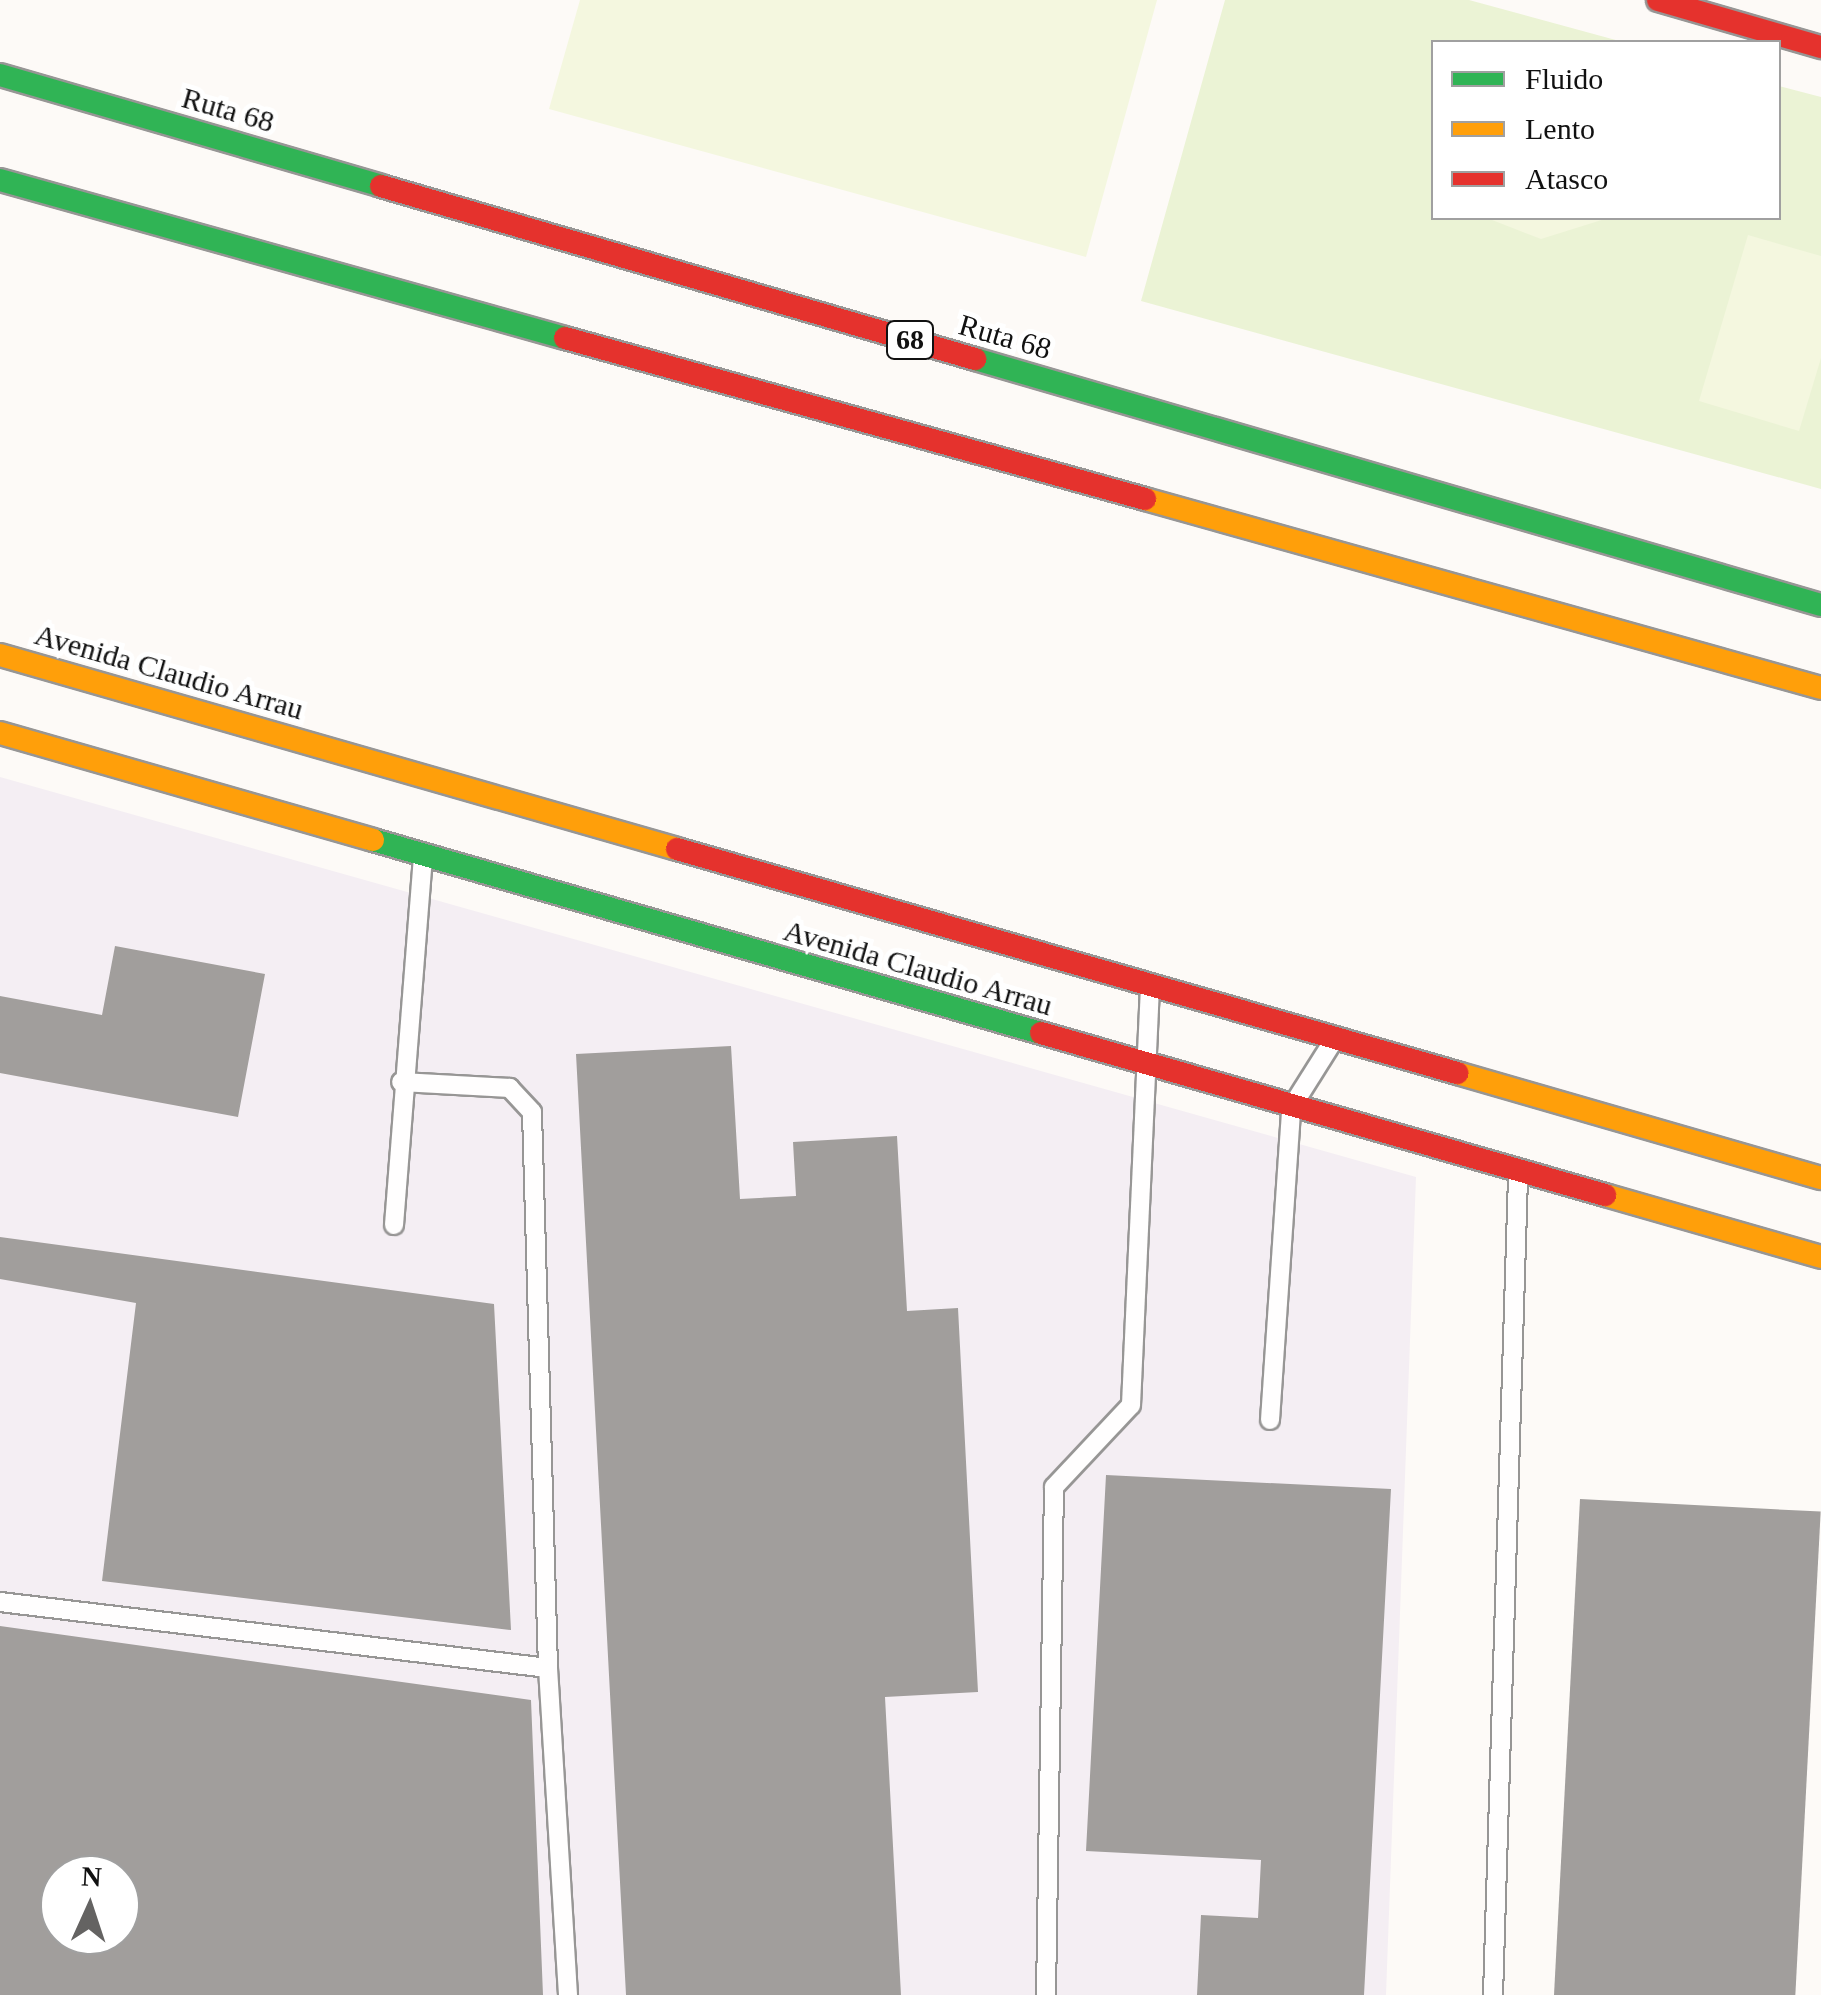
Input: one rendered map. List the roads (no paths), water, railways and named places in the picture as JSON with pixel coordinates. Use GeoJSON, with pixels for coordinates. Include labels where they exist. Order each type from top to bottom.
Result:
{"type":"FeatureCollection","features":[{"type":"Feature","properties":{"kind":"main road"},"geometry":{"type":"LineString","coordinates":[[1658,0],[1821,47]]}},
{"type":"Feature","properties":{"kind":"main road","name":"Ruta 68"},"geometry":{"type":"LineString","coordinates":[[0,74],[1821,604]]}},
{"type":"Feature","properties":{"kind":"main road"},"geometry":{"type":"LineString","coordinates":[[0,180],[1821,688]]}},
{"type":"Feature","properties":{"kind":"main road","name":"Avenida Claudio Arrau"},"geometry":{"type":"LineString","coordinates":[[0,655],[1821,1178]]}},
{"type":"Feature","properties":{"kind":"main road","name":"Avenida Claudio Arrau"},"geometry":{"type":"LineString","coordinates":[[0,734],[1291,1108],[1821,1257]]}},
{"type":"Feature","properties":{"kind":"lane"},"geometry":{"type":"LineString","coordinates":[[394,1225],[401,1082],[423,856]]}},
{"type":"Feature","properties":{"kind":"lane"},"geometry":{"type":"LineString","coordinates":[[1046,1995],[1054,1487],[1131,1405],[1143,1064],[1150,985]]}},
{"type":"Feature","properties":{"kind":"lane"},"geometry":{"type":"LineString","coordinates":[[1270,1420],[1291,1108],[1335,1038]]}},
{"type":"Feature","properties":{"kind":"lane"},"geometry":{"type":"LineString","coordinates":[[401,1082],[510,1088],[532,1112],[548,1668],[568,1995]]}},
{"type":"Feature","properties":{"kind":"lane"},"geometry":{"type":"LineString","coordinates":[[1493,1995],[1518,1172]]}},
{"type":"Feature","properties":{"kind":"lane"},"geometry":{"type":"LineString","coordinates":[[0,1602],[548,1668]]}}]}
